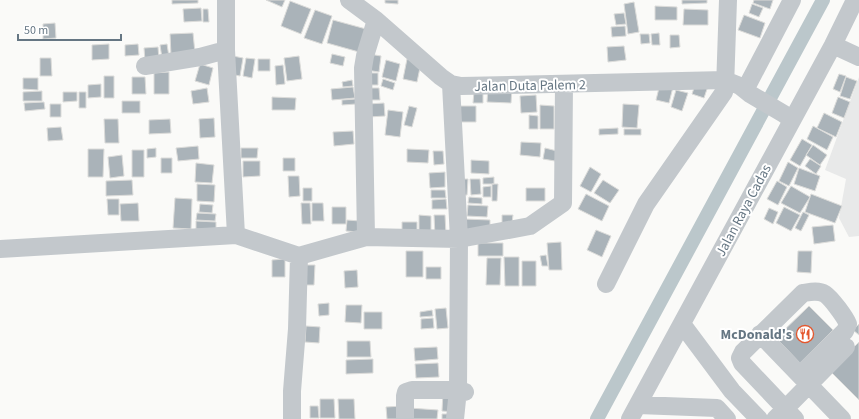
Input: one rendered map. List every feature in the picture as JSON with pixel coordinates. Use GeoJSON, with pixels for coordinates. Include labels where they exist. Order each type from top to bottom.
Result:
{"type":"FeatureCollection","features":[{"type":"Feature","properties":{"kind":"street"},"geometry":{"type":"LineString","coordinates":[[226,0],[226,50],[236,235]]}},
{"type":"Feature","properties":{"kind":"street"},"geometry":{"type":"LineString","coordinates":[[348,0],[376,20],[450,84],[459,239],[461,391],[455,419]]}},
{"type":"Feature","properties":{"kind":"street"},"geometry":{"type":"LineString","coordinates":[[728,0],[740,87]]}},
{"type":"Feature","properties":{"kind":"street"},"geometry":{"type":"LineString","coordinates":[[740,87],[792,0]]}},
{"type":"Feature","properties":{"kind":"street","name":"Jalan Raya Cadas"},"geometry":{"type":"LineString","coordinates":[[634,412],[682,324],[788,117],[833,44],[855,0]]}},
{"type":"Feature","properties":{"kind":"street"},"geometry":{"type":"LineString","coordinates":[[366,237],[363,68],[365,56],[376,20]]}},
{"type":"Feature","properties":{"kind":"street"},"geometry":{"type":"LineString","coordinates":[[833,44],[859,57]]}},
{"type":"Feature","properties":{"kind":"street"},"geometry":{"type":"LineString","coordinates":[[145,66],[200,58],[226,50]]}},
{"type":"Feature","properties":{"kind":"street","name":"Jalan Duta Palem 2"},"geometry":{"type":"LineString","coordinates":[[450,84],[461,86],[564,84],[740,87]]}},
{"type":"Feature","properties":{"kind":"street"},"geometry":{"type":"LineString","coordinates":[[0,249],[236,235],[299,256],[366,237],[459,239],[530,226],[563,203],[564,84]]}},
{"type":"Feature","properties":{"kind":"street"},"geometry":{"type":"LineString","coordinates":[[606,284],[646,204],[719,100],[725,88],[740,87],[788,117]]}},
{"type":"Feature","properties":{"kind":"street"},"geometry":{"type":"LineString","coordinates":[[292,419],[292,391],[297,329],[299,256]]}},
{"type":"Feature","properties":{"kind":"street"},"geometry":{"type":"LineString","coordinates":[[814,291],[824,294],[846,317],[848,324],[845,331],[801,377],[785,416],[742,363],[740,358],[742,352],[763,338],[803,293],[814,291]]}},
{"type":"Feature","properties":{"kind":"street"},"geometry":{"type":"LineString","coordinates":[[682,324],[732,391],[759,419]]}},
{"type":"Feature","properties":{"kind":"street"},"geometry":{"type":"LineString","coordinates":[[763,338],[842,419]]}},
{"type":"Feature","properties":{"kind":"street"},"geometry":{"type":"LineString","coordinates":[[801,377],[854,338]]}},
{"type":"Feature","properties":{"kind":"street"},"geometry":{"type":"LineString","coordinates":[[405,419],[406,392],[412,390],[461,391]]}},
{"type":"Feature","properties":{"kind":"street"},"geometry":{"type":"LineString","coordinates":[[634,412],[722,414],[732,391]]}},
{"type":"Feature","properties":{"kind":"shaded area"},"geometry":{"type":"Polygon","coordinates":[[[859,77],[859,236],[849,237],[839,218],[846,179],[825,170],[859,77]]]}},
{"type":"Feature","properties":{"kind":"building"},"geometry":{"type":"Polygon","coordinates":[[[172,0],[198,0],[198,3],[172,4],[172,0]]]}},
{"type":"Feature","properties":{"kind":"building"},"geometry":{"type":"Polygon","coordinates":[[[266,0],[285,0],[282,7],[266,0]]]}},
{"type":"Feature","properties":{"kind":"building"},"geometry":{"type":"Polygon","coordinates":[[[385,0],[398,0],[398,4],[385,3],[385,0]]]}},
{"type":"Feature","properties":{"kind":"building"},"geometry":{"type":"Polygon","coordinates":[[[682,0],[707,0],[707,3],[682,4],[682,0]]]}},
{"type":"Feature","properties":{"kind":"building"},"geometry":{"type":"Polygon","coordinates":[[[754,0],[773,0],[770,9],[753,3],[754,0]]]}},
{"type":"Feature","properties":{"kind":"building"},"geometry":{"type":"Polygon","coordinates":[[[290,1],[311,9],[301,34],[281,26],[290,1]]]}},
{"type":"Feature","properties":{"kind":"building"},"geometry":{"type":"Polygon","coordinates":[[[634,2],[639,32],[628,34],[624,4],[634,2]]]}},
{"type":"Feature","properties":{"kind":"building"},"geometry":{"type":"Polygon","coordinates":[[[752,4],[763,8],[759,17],[749,13],[752,4]]]}},
{"type":"Feature","properties":{"kind":"building"},"geometry":{"type":"Polygon","coordinates":[[[655,6],[677,7],[677,20],[655,20],[655,6]]]}},
{"type":"Feature","properties":{"kind":"building"},"geometry":{"type":"Polygon","coordinates":[[[201,8],[202,21],[184,22],[183,9],[201,8]]]}},
{"type":"Feature","properties":{"kind":"building"},"geometry":{"type":"Polygon","coordinates":[[[203,9],[208,9],[209,22],[203,22],[203,9]]]}},
{"type":"Feature","properties":{"kind":"building"},"geometry":{"type":"Polygon","coordinates":[[[684,9],[708,10],[708,25],[683,25],[684,9]]]}},
{"type":"Feature","properties":{"kind":"building"},"geometry":{"type":"Polygon","coordinates":[[[315,10],[332,16],[322,44],[304,38],[315,10]]]}},
{"type":"Feature","properties":{"kind":"building"},"geometry":{"type":"Polygon","coordinates":[[[624,13],[626,24],[616,25],[614,14],[624,13]]]}},
{"type":"Feature","properties":{"kind":"building"},"geometry":{"type":"Polygon","coordinates":[[[744,15],[765,23],[760,38],[738,30],[744,15]]]}},
{"type":"Feature","properties":{"kind":"building"},"geometry":{"type":"Polygon","coordinates":[[[333,20],[366,29],[359,52],[327,43],[333,20]]]}},
{"type":"Feature","properties":{"kind":"building"},"geometry":{"type":"Polygon","coordinates":[[[55,23],[56,38],[43,39],[43,24],[55,23]]]}},
{"type":"Feature","properties":{"kind":"building"},"geometry":{"type":"Polygon","coordinates":[[[625,26],[626,36],[612,37],[611,27],[625,26]]]}},
{"type":"Feature","properties":{"kind":"building"},"geometry":{"type":"Polygon","coordinates":[[[193,33],[195,53],[171,55],[170,34],[193,33]]]}},
{"type":"Feature","properties":{"kind":"building"},"geometry":{"type":"Polygon","coordinates":[[[659,33],[660,45],[652,45],[651,34],[659,33]]]}},
{"type":"Feature","properties":{"kind":"building"},"geometry":{"type":"Polygon","coordinates":[[[640,34],[649,34],[650,43],[641,44],[640,34]]]}},
{"type":"Feature","properties":{"kind":"building"},"geometry":{"type":"Polygon","coordinates":[[[670,35],[679,35],[680,47],[670,48],[670,35]]]}},
{"type":"Feature","properties":{"kind":"building"},"geometry":{"type":"Polygon","coordinates":[[[109,44],[109,59],[92,60],[92,45],[109,44]]]}},
{"type":"Feature","properties":{"kind":"building"},"geometry":{"type":"Polygon","coordinates":[[[138,44],[139,55],[125,56],[125,45],[138,44]]]}},
{"type":"Feature","properties":{"kind":"building"},"geometry":{"type":"Polygon","coordinates":[[[167,44],[169,57],[162,58],[160,45],[167,44]]]}},
{"type":"Feature","properties":{"kind":"building"},"geometry":{"type":"Polygon","coordinates":[[[624,46],[626,60],[608,62],[607,47],[624,46]]]}},
{"type":"Feature","properties":{"kind":"building"},"geometry":{"type":"Polygon","coordinates":[[[158,47],[159,60],[145,61],[144,48],[158,47]]]}},
{"type":"Feature","properties":{"kind":"building"},"geometry":{"type":"Polygon","coordinates":[[[332,54],[345,57],[343,66],[330,63],[332,54]]]}},
{"type":"Feature","properties":{"kind":"building"},"geometry":{"type":"Polygon","coordinates":[[[369,54],[381,56],[379,72],[366,70],[369,54]]]}},
{"type":"Feature","properties":{"kind":"building"},"geometry":{"type":"Polygon","coordinates":[[[233,56],[243,58],[240,76],[230,74],[233,56]]]}},
{"type":"Feature","properties":{"kind":"building"},"geometry":{"type":"Polygon","coordinates":[[[299,56],[302,79],[287,81],[284,58],[299,56]]]}},
{"type":"Feature","properties":{"kind":"building"},"geometry":{"type":"Polygon","coordinates":[[[40,58],[51,58],[52,76],[40,76],[40,58]]]}},
{"type":"Feature","properties":{"kind":"building"},"geometry":{"type":"Polygon","coordinates":[[[246,58],[255,59],[252,78],[243,76],[246,58]]]}},
{"type":"Feature","properties":{"kind":"building"},"geometry":{"type":"Polygon","coordinates":[[[258,59],[270,59],[270,71],[258,71],[258,59]]]}},
{"type":"Feature","properties":{"kind":"building"},"geometry":{"type":"Polygon","coordinates":[[[407,59],[421,63],[417,82],[403,79],[407,59]]]}},
{"type":"Feature","properties":{"kind":"building"},"geometry":{"type":"Polygon","coordinates":[[[386,60],[400,64],[396,81],[382,77],[386,60]]]}},
{"type":"Feature","properties":{"kind":"building"},"geometry":{"type":"Polygon","coordinates":[[[200,64],[213,68],[209,85],[195,81],[200,64]]]}},
{"type":"Feature","properties":{"kind":"building"},"geometry":{"type":"Polygon","coordinates":[[[283,65],[285,84],[276,85],[275,66],[283,65]]]}},
{"type":"Feature","properties":{"kind":"building"},"geometry":{"type":"Polygon","coordinates":[[[169,72],[169,94],[154,94],[154,73],[169,72]]]}},
{"type":"Feature","properties":{"kind":"building"},"geometry":{"type":"Polygon","coordinates":[[[366,73],[378,73],[378,85],[365,85],[366,73]]]}},
{"type":"Feature","properties":{"kind":"building"},"geometry":{"type":"Polygon","coordinates":[[[839,74],[846,76],[840,92],[833,89],[839,74]]]}},
{"type":"Feature","properties":{"kind":"building"},"geometry":{"type":"Polygon","coordinates":[[[104,76],[114,76],[114,98],[104,98],[104,76]]]}},
{"type":"Feature","properties":{"kind":"building"},"geometry":{"type":"Polygon","coordinates":[[[132,77],[145,77],[146,94],[132,94],[132,77]]]}},
{"type":"Feature","properties":{"kind":"building"},"geometry":{"type":"Polygon","coordinates":[[[846,77],[857,81],[850,99],[840,96],[846,77]]]}},
{"type":"Feature","properties":{"kind":"building"},"geometry":{"type":"Polygon","coordinates":[[[23,78],[38,78],[38,90],[23,89],[23,78]]]}},
{"type":"Feature","properties":{"kind":"building"},"geometry":{"type":"Polygon","coordinates":[[[383,79],[395,83],[393,90],[381,86],[383,79]]]}},
{"type":"Feature","properties":{"kind":"building"},"geometry":{"type":"Polygon","coordinates":[[[352,80],[353,86],[343,87],[342,82],[352,80]]]}},
{"type":"Feature","properties":{"kind":"building"},"geometry":{"type":"Polygon","coordinates":[[[696,82],[708,86],[704,98],[692,94],[696,82]]]}},
{"type":"Feature","properties":{"kind":"building"},"geometry":{"type":"Polygon","coordinates":[[[101,84],[101,97],[88,98],[88,85],[101,84]]]}},
{"type":"Feature","properties":{"kind":"building"},"geometry":{"type":"Polygon","coordinates":[[[660,84],[673,87],[669,103],[656,100],[660,84]]]}},
{"type":"Feature","properties":{"kind":"building"},"geometry":{"type":"Polygon","coordinates":[[[488,86],[512,87],[511,103],[487,102],[488,86]]]}},
{"type":"Feature","properties":{"kind":"building"},"geometry":{"type":"Polygon","coordinates":[[[353,87],[355,98],[332,100],[331,89],[353,87]]]}},
{"type":"Feature","properties":{"kind":"building"},"geometry":{"type":"Polygon","coordinates":[[[207,88],[209,102],[193,104],[191,91],[207,88]]]}},
{"type":"Feature","properties":{"kind":"building"},"geometry":{"type":"Polygon","coordinates":[[[365,88],[379,88],[380,100],[365,100],[365,88]]]}},
{"type":"Feature","properties":{"kind":"building"},"geometry":{"type":"Polygon","coordinates":[[[676,90],[688,93],[682,111],[671,107],[676,90]]]}},
{"type":"Feature","properties":{"kind":"building"},"geometry":{"type":"Polygon","coordinates":[[[42,91],[42,101],[23,101],[23,92],[42,91]]]}},
{"type":"Feature","properties":{"kind":"building"},"geometry":{"type":"Polygon","coordinates":[[[474,91],[483,91],[483,103],[473,103],[474,91]]]}},
{"type":"Feature","properties":{"kind":"building"},"geometry":{"type":"Polygon","coordinates":[[[63,92],[77,92],[77,101],[63,102],[63,92]]]}},
{"type":"Feature","properties":{"kind":"building"},"geometry":{"type":"Polygon","coordinates":[[[79,92],[86,92],[86,108],[79,108],[79,92]]]}},
{"type":"Feature","properties":{"kind":"building"},"geometry":{"type":"Polygon","coordinates":[[[536,95],[537,112],[521,113],[520,96],[536,95]]]}},
{"type":"Feature","properties":{"kind":"building"},"geometry":{"type":"Polygon","coordinates":[[[272,97],[296,98],[295,110],[272,110],[272,97]]]}},
{"type":"Feature","properties":{"kind":"building"},"geometry":{"type":"Polygon","coordinates":[[[838,97],[850,102],[844,118],[832,113],[838,97]]]}},
{"type":"Feature","properties":{"kind":"building"},"geometry":{"type":"Polygon","coordinates":[[[356,99],[356,104],[342,105],[342,100],[356,99]]]}},
{"type":"Feature","properties":{"kind":"building"},"geometry":{"type":"Polygon","coordinates":[[[122,101],[140,101],[140,113],[122,113],[122,101]]]}},
{"type":"Feature","properties":{"kind":"building"},"geometry":{"type":"Polygon","coordinates":[[[44,102],[45,109],[25,111],[24,103],[44,102]]]}},
{"type":"Feature","properties":{"kind":"building"},"geometry":{"type":"Polygon","coordinates":[[[384,103],[385,116],[368,117],[368,104],[384,103]]]}},
{"type":"Feature","properties":{"kind":"building"},"geometry":{"type":"Polygon","coordinates":[[[50,104],[61,104],[61,117],[50,117],[50,104]]]}},
{"type":"Feature","properties":{"kind":"building"},"geometry":{"type":"Polygon","coordinates":[[[623,104],[639,105],[637,128],[622,127],[623,104]]]}},
{"type":"Feature","properties":{"kind":"building"},"geometry":{"type":"Polygon","coordinates":[[[540,105],[554,106],[554,129],[540,129],[540,105]]]}},
{"type":"Feature","properties":{"kind":"building"},"geometry":{"type":"Polygon","coordinates":[[[409,106],[417,108],[412,127],[404,125],[409,106]]]}},
{"type":"Feature","properties":{"kind":"building"},"geometry":{"type":"Polygon","coordinates":[[[459,106],[476,106],[476,122],[459,122],[459,106]]]}},
{"type":"Feature","properties":{"kind":"building"},"geometry":{"type":"Polygon","coordinates":[[[388,110],[403,112],[400,137],[385,135],[388,110]]]}},
{"type":"Feature","properties":{"kind":"building"},"geometry":{"type":"Polygon","coordinates":[[[824,113],[842,122],[836,137],[817,128],[824,113]]]}},
{"type":"Feature","properties":{"kind":"building"},"geometry":{"type":"Polygon","coordinates":[[[529,115],[538,116],[538,129],[529,129],[529,115]]]}},
{"type":"Feature","properties":{"kind":"building"},"geometry":{"type":"Polygon","coordinates":[[[214,118],[215,137],[200,138],[199,119],[214,118]]]}},
{"type":"Feature","properties":{"kind":"building"},"geometry":{"type":"Polygon","coordinates":[[[104,119],[118,119],[119,143],[105,143],[104,119]]]}},
{"type":"Feature","properties":{"kind":"building"},"geometry":{"type":"Polygon","coordinates":[[[170,119],[171,133],[149,134],[149,120],[170,119]]]}},
{"type":"Feature","properties":{"kind":"building"},"geometry":{"type":"Polygon","coordinates":[[[813,126],[833,137],[827,150],[807,139],[813,126]]]}},
{"type":"Feature","properties":{"kind":"building"},"geometry":{"type":"Polygon","coordinates":[[[61,127],[63,140],[48,141],[47,128],[61,127]]]}},
{"type":"Feature","properties":{"kind":"building"},"geometry":{"type":"Polygon","coordinates":[[[618,128],[618,134],[599,135],[599,129],[618,128]]]}},
{"type":"Feature","properties":{"kind":"building"},"geometry":{"type":"Polygon","coordinates":[[[624,129],[641,129],[641,135],[624,135],[624,129]]]}},
{"type":"Feature","properties":{"kind":"building"},"geometry":{"type":"Polygon","coordinates":[[[353,131],[354,144],[334,146],[333,132],[353,131]]]}},
{"type":"Feature","properties":{"kind":"building"},"geometry":{"type":"Polygon","coordinates":[[[802,139],[812,145],[800,166],[790,160],[802,139]]]}},
{"type":"Feature","properties":{"kind":"building"},"geometry":{"type":"Polygon","coordinates":[[[521,142],[541,143],[540,157],[520,155],[521,142]]]}},
{"type":"Feature","properties":{"kind":"building"},"geometry":{"type":"Polygon","coordinates":[[[813,145],[827,155],[820,165],[806,155],[813,145]]]}},
{"type":"Feature","properties":{"kind":"building"},"geometry":{"type":"Polygon","coordinates":[[[198,146],[199,159],[178,161],[176,148],[198,146]]]}},
{"type":"Feature","properties":{"kind":"building"},"geometry":{"type":"Polygon","coordinates":[[[156,148],[156,157],[147,158],[147,149],[156,148]]]}},
{"type":"Feature","properties":{"kind":"building"},"geometry":{"type":"Polygon","coordinates":[[[241,148],[258,148],[257,158],[241,158],[241,148]]]}},
{"type":"Feature","properties":{"kind":"building"},"geometry":{"type":"Polygon","coordinates":[[[545,148],[557,151],[555,161],[543,159],[545,148]]]}},
{"type":"Feature","properties":{"kind":"building"},"geometry":{"type":"Polygon","coordinates":[[[88,149],[104,149],[103,177],[88,177],[88,149]]]}},
{"type":"Feature","properties":{"kind":"building"},"geometry":{"type":"Polygon","coordinates":[[[407,149],[429,150],[428,163],[407,162],[407,149]]]}},
{"type":"Feature","properties":{"kind":"building"},"geometry":{"type":"Polygon","coordinates":[[[132,150],[144,150],[144,177],[132,177],[132,150]]]}},
{"type":"Feature","properties":{"kind":"building"},"geometry":{"type":"Polygon","coordinates":[[[433,151],[443,151],[444,164],[434,165],[433,151]]]}},
{"type":"Feature","properties":{"kind":"building"},"geometry":{"type":"Polygon","coordinates":[[[122,155],[124,176],[110,178],[108,157],[122,155]]]}},
{"type":"Feature","properties":{"kind":"building"},"geometry":{"type":"Polygon","coordinates":[[[161,158],[172,158],[172,173],[161,173],[161,158]]]}},
{"type":"Feature","properties":{"kind":"building"},"geometry":{"type":"Polygon","coordinates":[[[283,158],[295,158],[295,171],[283,171],[283,158]]]}},
{"type":"Feature","properties":{"kind":"building"},"geometry":{"type":"Polygon","coordinates":[[[810,159],[821,166],[816,174],[805,166],[810,159]]]}},
{"type":"Feature","properties":{"kind":"building"},"geometry":{"type":"Polygon","coordinates":[[[471,160],[489,161],[489,174],[471,173],[471,160]]]}},
{"type":"Feature","properties":{"kind":"building"},"geometry":{"type":"Polygon","coordinates":[[[243,161],[260,161],[260,176],[243,177],[243,161]]]}},
{"type":"Feature","properties":{"kind":"building"},"geometry":{"type":"Polygon","coordinates":[[[788,162],[798,168],[789,186],[779,181],[788,162]]]}},
{"type":"Feature","properties":{"kind":"building"},"geometry":{"type":"Polygon","coordinates":[[[196,163],[214,165],[212,183],[195,182],[196,163]]]}},
{"type":"Feature","properties":{"kind":"building"},"geometry":{"type":"Polygon","coordinates":[[[590,167],[601,174],[591,192],[580,186],[590,167]]]}},
{"type":"Feature","properties":{"kind":"building"},"geometry":{"type":"Polygon","coordinates":[[[799,168],[820,176],[815,191],[794,184],[799,168]]]}},
{"type":"Feature","properties":{"kind":"building"},"geometry":{"type":"Polygon","coordinates":[[[445,172],[445,187],[430,188],[429,173],[445,172]]]}},
{"type":"Feature","properties":{"kind":"building"},"geometry":{"type":"Polygon","coordinates":[[[288,176],[299,176],[300,196],[289,197],[288,176]]]}},
{"type":"Feature","properties":{"kind":"building"},"geometry":{"type":"Polygon","coordinates":[[[494,177],[494,184],[483,184],[483,178],[494,177]]]}},
{"type":"Feature","properties":{"kind":"building"},"geometry":{"type":"Polygon","coordinates":[[[463,179],[468,179],[467,195],[462,195],[463,179]]]}},
{"type":"Feature","properties":{"kind":"building"},"geometry":{"type":"Polygon","coordinates":[[[470,179],[480,179],[481,194],[471,195],[470,179]]]}},
{"type":"Feature","properties":{"kind":"building"},"geometry":{"type":"Polygon","coordinates":[[[132,180],[133,195],[106,196],[106,181],[132,180]]]}},
{"type":"Feature","properties":{"kind":"building"},"geometry":{"type":"Polygon","coordinates":[[[603,180],[619,190],[610,203],[594,193],[603,180]]]}},
{"type":"Feature","properties":{"kind":"building"},"geometry":{"type":"Polygon","coordinates":[[[777,181],[787,187],[778,205],[767,199],[777,181]]]}},
{"type":"Feature","properties":{"kind":"building"},"geometry":{"type":"Polygon","coordinates":[[[197,184],[215,185],[214,202],[197,201],[197,184]]]}},
{"type":"Feature","properties":{"kind":"building"},"geometry":{"type":"Polygon","coordinates":[[[492,184],[498,184],[497,201],[492,201],[492,184]]]}},
{"type":"Feature","properties":{"kind":"building"},"geometry":{"type":"Polygon","coordinates":[[[491,186],[491,197],[483,197],[483,187],[491,186]]]}},
{"type":"Feature","properties":{"kind":"building"},"geometry":{"type":"Polygon","coordinates":[[[791,186],[810,197],[800,213],[781,203],[791,186]]]}},
{"type":"Feature","properties":{"kind":"building"},"geometry":{"type":"Polygon","coordinates":[[[303,188],[312,188],[312,201],[303,201],[303,188]]]}},
{"type":"Feature","properties":{"kind":"building"},"geometry":{"type":"Polygon","coordinates":[[[526,188],[545,188],[545,201],[526,201],[526,188]]]}},
{"type":"Feature","properties":{"kind":"building"},"geometry":{"type":"Polygon","coordinates":[[[431,190],[445,190],[446,198],[431,198],[431,190]]]}},
{"type":"Feature","properties":{"kind":"building"},"geometry":{"type":"Polygon","coordinates":[[[586,194],[609,206],[602,221],[578,209],[586,194]]]}},
{"type":"Feature","properties":{"kind":"building"},"geometry":{"type":"Polygon","coordinates":[[[811,194],[842,206],[835,223],[805,212],[811,194]]]}},
{"type":"Feature","properties":{"kind":"building"},"geometry":{"type":"Polygon","coordinates":[[[469,197],[482,198],[482,204],[468,203],[469,197]]]}},
{"type":"Feature","properties":{"kind":"building"},"geometry":{"type":"Polygon","coordinates":[[[175,198],[192,199],[191,229],[173,228],[175,198]]]}},
{"type":"Feature","properties":{"kind":"building"},"geometry":{"type":"Polygon","coordinates":[[[107,199],[119,199],[119,215],[108,215],[107,199]]]}},
{"type":"Feature","properties":{"kind":"building"},"geometry":{"type":"Polygon","coordinates":[[[446,199],[447,209],[432,209],[432,200],[446,199]]]}},
{"type":"Feature","properties":{"kind":"building"},"geometry":{"type":"Polygon","coordinates":[[[138,203],[139,221],[121,221],[120,204],[138,203]]]}},
{"type":"Feature","properties":{"kind":"building"},"geometry":{"type":"Polygon","coordinates":[[[301,203],[310,203],[311,224],[302,224],[301,203]]]}},
{"type":"Feature","properties":{"kind":"building"},"geometry":{"type":"Polygon","coordinates":[[[312,203],[323,203],[324,221],[312,221],[312,203]]]}},
{"type":"Feature","properties":{"kind":"building"},"geometry":{"type":"Polygon","coordinates":[[[200,204],[213,205],[212,213],[199,212],[200,204]]]}},
{"type":"Feature","properties":{"kind":"building"},"geometry":{"type":"Polygon","coordinates":[[[468,205],[488,206],[487,217],[467,216],[468,205]]]}},
{"type":"Feature","properties":{"kind":"building"},"geometry":{"type":"Polygon","coordinates":[[[332,207],[346,207],[346,224],[332,224],[332,207]]]}},
{"type":"Feature","properties":{"kind":"building"},"geometry":{"type":"Polygon","coordinates":[[[784,207],[800,215],[791,231],[776,223],[784,207]]]}},
{"type":"Feature","properties":{"kind":"building"},"geometry":{"type":"Polygon","coordinates":[[[769,208],[778,212],[773,224],[764,219],[769,208]]]}},
{"type":"Feature","properties":{"kind":"building"},"geometry":{"type":"Polygon","coordinates":[[[803,212],[809,215],[801,231],[795,228],[803,212]]]}},
{"type":"Feature","properties":{"kind":"building"},"geometry":{"type":"Polygon","coordinates":[[[197,213],[216,214],[215,221],[196,220],[197,213]]]}},
{"type":"Feature","properties":{"kind":"building"},"geometry":{"type":"Polygon","coordinates":[[[419,215],[431,216],[431,235],[419,235],[419,215]]]}},
{"type":"Feature","properties":{"kind":"building"},"geometry":{"type":"Polygon","coordinates":[[[434,215],[445,215],[446,235],[435,236],[434,215]]]}},
{"type":"Feature","properties":{"kind":"building"},"geometry":{"type":"Polygon","coordinates":[[[502,215],[513,215],[512,223],[502,223],[502,215]]]}},
{"type":"Feature","properties":{"kind":"building"},"geometry":{"type":"Polygon","coordinates":[[[464,219],[490,220],[490,231],[464,230],[464,219]]]}},
{"type":"Feature","properties":{"kind":"building"},"geometry":{"type":"Polygon","coordinates":[[[347,220],[360,221],[359,232],[346,231],[347,220]]]}},
{"type":"Feature","properties":{"kind":"building"},"geometry":{"type":"Polygon","coordinates":[[[196,221],[216,222],[216,230],[196,229],[196,221]]]}},
{"type":"Feature","properties":{"kind":"building"},"geometry":{"type":"Polygon","coordinates":[[[402,222],[417,222],[417,231],[402,231],[402,222]]]}},
{"type":"Feature","properties":{"kind":"building"},"geometry":{"type":"Polygon","coordinates":[[[833,225],[835,241],[814,244],[812,227],[833,225]]]}},
{"type":"Feature","properties":{"kind":"building"},"geometry":{"type":"Polygon","coordinates":[[[596,230],[611,236],[602,257],[587,250],[596,230]]]}},
{"type":"Feature","properties":{"kind":"building"},"geometry":{"type":"Polygon","coordinates":[[[561,242],[562,270],[549,270],[547,243],[561,242]]]}},
{"type":"Feature","properties":{"kind":"building"},"geometry":{"type":"Polygon","coordinates":[[[478,243],[503,243],[503,256],[478,256],[478,243]]]}},
{"type":"Feature","properties":{"kind":"building"},"geometry":{"type":"Polygon","coordinates":[[[406,251],[423,251],[423,277],[406,277],[406,251]]]}},
{"type":"Feature","properties":{"kind":"building"},"geometry":{"type":"Polygon","coordinates":[[[798,251],[812,251],[811,273],[797,272],[798,251]]]}},
{"type":"Feature","properties":{"kind":"building"},"geometry":{"type":"Polygon","coordinates":[[[546,255],[548,266],[542,266],[540,256],[546,255]]]}},
{"type":"Feature","properties":{"kind":"building"},"geometry":{"type":"Polygon","coordinates":[[[504,257],[519,257],[519,286],[505,286],[504,257]]]}},
{"type":"Feature","properties":{"kind":"building"},"geometry":{"type":"Polygon","coordinates":[[[487,258],[501,258],[500,285],[486,285],[487,258]]]}},
{"type":"Feature","properties":{"kind":"building"},"geometry":{"type":"Polygon","coordinates":[[[285,259],[285,277],[272,277],[272,260],[285,259]]]}},
{"type":"Feature","properties":{"kind":"building"},"geometry":{"type":"Polygon","coordinates":[[[522,261],[536,261],[536,286],[522,286],[522,261]]]}},
{"type":"Feature","properties":{"kind":"building"},"geometry":{"type":"Polygon","coordinates":[[[304,265],[315,265],[314,285],[304,285],[304,265]]]}},
{"type":"Feature","properties":{"kind":"building"},"geometry":{"type":"Polygon","coordinates":[[[426,267],[441,267],[441,279],[426,279],[426,267]]]}},
{"type":"Feature","properties":{"kind":"building"},"geometry":{"type":"Polygon","coordinates":[[[357,270],[358,287],[345,288],[344,271],[357,270]]]}},
{"type":"Feature","properties":{"kind":"building"},"geometry":{"type":"Polygon","coordinates":[[[329,303],[329,315],[319,316],[318,304],[329,303]]]}},
{"type":"Feature","properties":{"kind":"building"},"geometry":{"type":"Polygon","coordinates":[[[346,305],[362,305],[361,323],[345,322],[346,305]]]}},
{"type":"Feature","properties":{"kind":"building","name":"McDonald's"},"geometry":{"type":"Polygon","coordinates":[[[809,306],[833,330],[800,363],[776,338],[809,306]]]}},
{"type":"Feature","properties":{"kind":"building"},"geometry":{"type":"Polygon","coordinates":[[[446,308],[448,328],[437,329],[435,309],[446,308]]]}},
{"type":"Feature","properties":{"kind":"building"},"geometry":{"type":"Polygon","coordinates":[[[432,310],[433,316],[420,317],[420,312],[432,310]]]}},
{"type":"Feature","properties":{"kind":"building"},"geometry":{"type":"Polygon","coordinates":[[[364,312],[382,312],[382,329],[364,329],[364,312]]]}},
{"type":"Feature","properties":{"kind":"building"},"geometry":{"type":"Polygon","coordinates":[[[433,318],[434,328],[421,329],[421,319],[433,318]]]}},
{"type":"Feature","properties":{"kind":"building"},"geometry":{"type":"Polygon","coordinates":[[[859,324],[859,335],[853,330],[859,324]]]}},
{"type":"Feature","properties":{"kind":"building"},"geometry":{"type":"Polygon","coordinates":[[[306,326],[320,327],[319,343],[305,342],[306,326]]]}},
{"type":"Feature","properties":{"kind":"building"},"geometry":{"type":"Polygon","coordinates":[[[347,341],[370,341],[371,357],[347,357],[347,341]]]}},
{"type":"Feature","properties":{"kind":"building"},"geometry":{"type":"Polygon","coordinates":[[[859,342],[859,400],[830,371],[859,342]]]}},
{"type":"Feature","properties":{"kind":"building"},"geometry":{"type":"Polygon","coordinates":[[[437,347],[438,359],[415,361],[414,348],[437,347]]]}},
{"type":"Feature","properties":{"kind":"building"},"geometry":{"type":"Polygon","coordinates":[[[373,359],[373,373],[346,374],[346,360],[373,359]]]}},
{"type":"Feature","properties":{"kind":"building"},"geometry":{"type":"Polygon","coordinates":[[[438,363],[439,377],[416,378],[415,364],[438,363]]]}},
{"type":"Feature","properties":{"kind":"building"},"geometry":{"type":"Polygon","coordinates":[[[443,392],[455,392],[454,412],[442,411],[443,392]]]}},
{"type":"Feature","properties":{"kind":"building"},"geometry":{"type":"Polygon","coordinates":[[[320,399],[334,399],[335,418],[320,418],[320,399]]]}},
{"type":"Feature","properties":{"kind":"building"},"geometry":{"type":"Polygon","coordinates":[[[338,399],[354,399],[355,419],[339,419],[338,399]]]}},
{"type":"Feature","properties":{"kind":"building"},"geometry":{"type":"Polygon","coordinates":[[[310,406],[318,406],[319,418],[310,418],[310,406]]]}},
{"type":"Feature","properties":{"kind":"building"},"geometry":{"type":"Polygon","coordinates":[[[403,406],[403,419],[387,419],[386,407],[403,406]]]}},
{"type":"Feature","properties":{"kind":"building"},"geometry":{"type":"Polygon","coordinates":[[[409,408],[438,410],[437,419],[408,419],[409,408]]]}},
{"type":"Feature","properties":{"kind":"building"},"geometry":{"type":"Polygon","coordinates":[[[442,414],[450,414],[450,419],[442,419],[442,414]]]}},
{"type":"Feature","properties":{"kind":"waterway"},"geometry":{"type":"LineString","coordinates":[[597,419],[823,0]]}},
{"type":"Feature","properties":{"kind":"place","name":"McDonald's"},"geometry":{"type":"Point","coordinates":[805,334]}}]}
